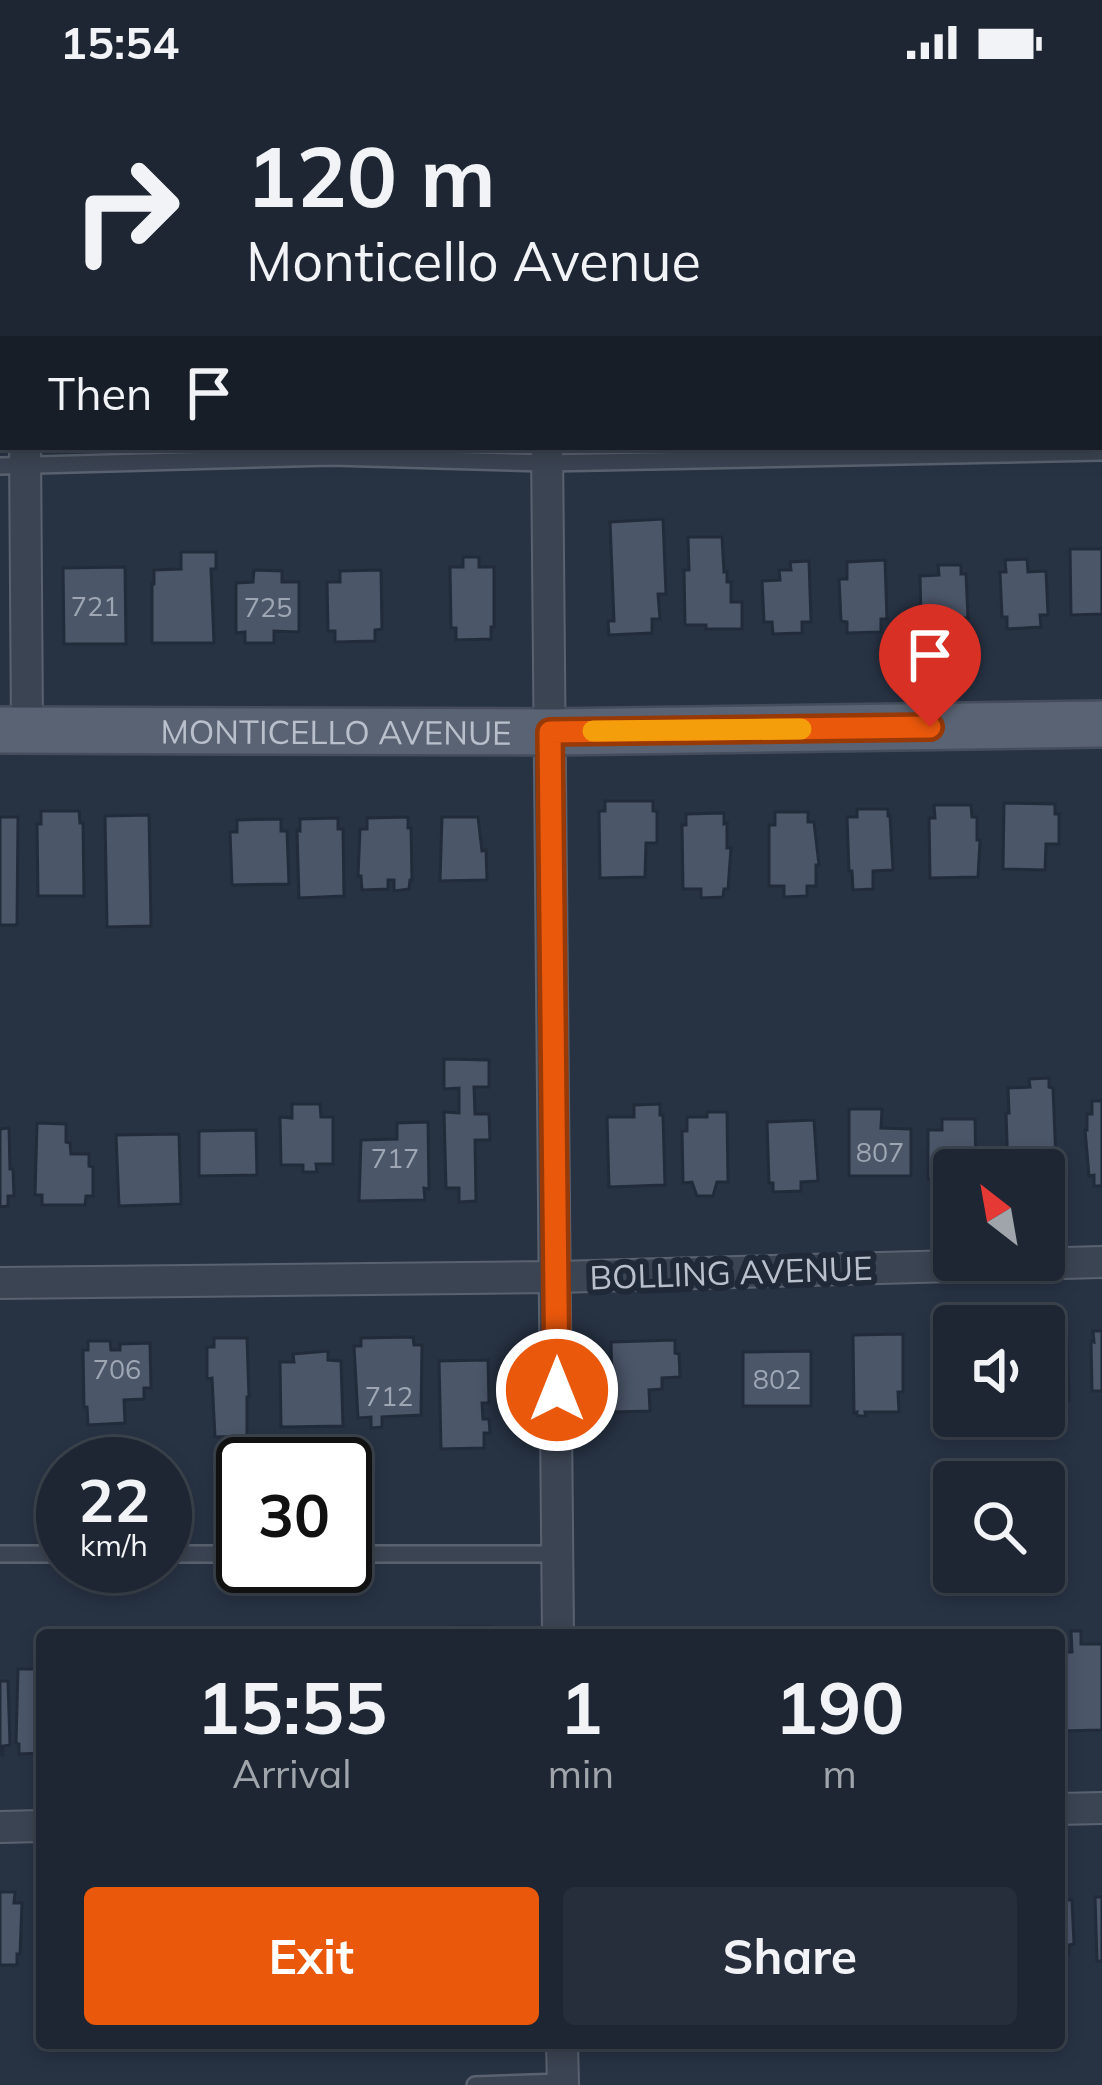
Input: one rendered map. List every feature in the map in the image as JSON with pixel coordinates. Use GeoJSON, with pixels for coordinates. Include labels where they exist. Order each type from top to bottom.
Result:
{"type":"FeatureCollection","features":[{"type":"Feature","properties":{"kind":"main road","name":"MONTICELLO AVENUE"},"geometry":{"type":"LineString","coordinates":[[13,730],[550,732],[1102,724]]}},
{"type":"Feature","properties":{"kind":"street"},"geometry":{"type":"LineString","coordinates":[[547,455],[558,1629]]}},
{"type":"Feature","properties":{"kind":"street"},"geometry":{"type":"LineString","coordinates":[[13,730],[16,460]]}},
{"type":"Feature","properties":{"kind":"street","name":"BOLLING AVENUE"},"geometry":{"type":"LineString","coordinates":[[0,1283],[1102,1262]]}},
{"type":"Feature","properties":{"kind":"street"},"geometry":{"type":"LineString","coordinates":[[1065,1809],[1102,1808]]}},
{"type":"Feature","properties":{"kind":"street"},"geometry":{"type":"LineString","coordinates":[[0,1827],[36,1826]]}},
{"type":"Feature","properties":{"kind":"street"},"geometry":{"type":"LineString","coordinates":[[562,2049],[563,2084]]}},
{"type":"Feature","properties":{"kind":"lane"},"geometry":{"type":"LineString","coordinates":[[16,460],[1102,452]]}},
{"type":"Feature","properties":{"kind":"lane"},"geometry":{"type":"LineString","coordinates":[[372,1553],[558,1554]]}},
{"type":"Feature","properties":{"kind":"lane"},"geometry":{"type":"LineString","coordinates":[[0,1554],[36,1554]]}},
{"type":"Feature","properties":{"kind":"lane"},"geometry":{"type":"LineString","coordinates":[[476,2085],[563,2084]]}},
{"type":"Feature","properties":{"kind":"building"},"geometry":{"type":"Polygon","coordinates":[[[663,519],[666,594],[658,594],[660,619],[652,619],[652,633],[609,635],[608,621],[614,621],[610,522],[663,519]]]}},
{"type":"Feature","properties":{"kind":"building"},"geometry":{"type":"Polygon","coordinates":[[[688,537],[722,537],[731,602],[742,602],[742,629],[685,625],[688,537]]]}},
{"type":"Feature","properties":{"kind":"building"},"geometry":{"type":"Polygon","coordinates":[[[1070,549],[1102,549],[1102,614],[1071,615],[1070,549]]]}},
{"type":"Feature","properties":{"kind":"building"},"geometry":{"type":"Polygon","coordinates":[[[181,552],[216,552],[216,569],[211,569],[214,643],[152,643],[154,570],[181,569],[181,552]]]}},
{"type":"Feature","properties":{"kind":"building"},"geometry":{"type":"Polygon","coordinates":[[[463,557],[479,557],[479,567],[494,567],[491,639],[456,640],[456,628],[451,628],[450,567],[463,567],[463,557]]]}},
{"type":"Feature","properties":{"kind":"building"},"geometry":{"type":"Polygon","coordinates":[[[1027,559],[1028,572],[1046,571],[1048,615],[1040,615],[1041,627],[1007,629],[1000,572],[1006,572],[1005,560],[1027,559]]]}},
{"type":"Feature","properties":{"kind":"building"},"geometry":{"type":"Polygon","coordinates":[[[885,560],[887,619],[881,619],[881,632],[847,633],[847,622],[841,621],[839,579],[847,579],[847,562],[885,560]]]}},
{"type":"Feature","properties":{"kind":"building"},"geometry":{"type":"Polygon","coordinates":[[[809,561],[811,622],[802,622],[802,633],[773,634],[772,622],[764,622],[762,581],[780,580],[779,570],[791,570],[790,562],[809,561]]]}},
{"type":"Feature","properties":{"kind":"building"},"geometry":{"type":"Polygon","coordinates":[[[938,565],[961,565],[961,574],[966,574],[968,618],[962,618],[962,629],[928,630],[928,619],[921,619],[920,576],[939,575],[938,565]]]}},
{"type":"Feature","properties":{"kind":"building"},"geometry":{"type":"Polygon","coordinates":[[[125,567],[126,644],[64,644],[63,568],[125,567]]]}},
{"type":"Feature","properties":{"kind":"building"},"geometry":{"type":"Polygon","coordinates":[[[254,570],[282,571],[282,582],[299,582],[299,632],[274,631],[274,643],[245,643],[245,632],[236,633],[236,583],[253,582],[254,570]]]}},
{"type":"Feature","properties":{"kind":"building"},"geometry":{"type":"Polygon","coordinates":[[[381,570],[382,629],[375,630],[375,641],[335,642],[335,631],[328,631],[327,582],[340,582],[340,571],[381,570]]]}},
{"type":"Feature","properties":{"kind":"building"},"geometry":{"type":"Polygon","coordinates":[[[605,801],[653,801],[657,843],[646,843],[645,877],[600,878],[599,811],[605,811],[605,801]]]}},
{"type":"Feature","properties":{"kind":"building"},"geometry":{"type":"Polygon","coordinates":[[[1004,803],[1055,804],[1059,844],[1046,844],[1045,870],[1003,869],[1004,803]]]}},
{"type":"Feature","properties":{"kind":"building"},"geometry":{"type":"Polygon","coordinates":[[[934,805],[971,805],[980,840],[978,877],[930,878],[929,818],[935,818],[934,805]]]}},
{"type":"Feature","properties":{"kind":"building"},"geometry":{"type":"Polygon","coordinates":[[[857,809],[888,809],[890,816],[893,870],[873,871],[873,889],[853,890],[849,871],[847,817],[857,817],[857,809]]]}},
{"type":"Feature","properties":{"kind":"building"},"geometry":{"type":"Polygon","coordinates":[[[41,811],[79,811],[84,896],[38,896],[41,811]]]}},
{"type":"Feature","properties":{"kind":"building"},"geometry":{"type":"Polygon","coordinates":[[[775,812],[808,812],[808,822],[814,822],[819,865],[816,886],[807,886],[807,896],[784,897],[784,886],[769,886],[769,825],[775,825],[775,812]]]}},
{"type":"Feature","properties":{"kind":"building"},"geometry":{"type":"Polygon","coordinates":[[[724,813],[727,848],[731,848],[728,889],[723,897],[701,898],[701,889],[683,889],[682,825],[686,825],[686,814],[724,813]]]}},
{"type":"Feature","properties":{"kind":"building"},"geometry":{"type":"Polygon","coordinates":[[[149,815],[151,926],[107,927],[105,816],[149,815]]]}},
{"type":"Feature","properties":{"kind":"building"},"geometry":{"type":"Polygon","coordinates":[[[0,817],[18,817],[17,925],[0,925],[0,817]]]}},
{"type":"Feature","properties":{"kind":"building"},"geometry":{"type":"Polygon","coordinates":[[[408,817],[409,889],[394,891],[394,880],[388,880],[388,889],[362,890],[360,829],[367,829],[367,818],[408,817]]]}},
{"type":"Feature","properties":{"kind":"building"},"geometry":{"type":"Polygon","coordinates":[[[442,817],[478,817],[487,880],[440,881],[442,817]]]}},
{"type":"Feature","properties":{"kind":"building"},"geometry":{"type":"Polygon","coordinates":[[[338,818],[338,829],[343,829],[344,896],[299,898],[300,819],[338,818]]]}},
{"type":"Feature","properties":{"kind":"building"},"geometry":{"type":"Polygon","coordinates":[[[281,819],[281,831],[287,831],[289,884],[232,885],[230,832],[237,832],[237,820],[281,819]]]}},
{"type":"Feature","properties":{"kind":"building"},"geometry":{"type":"Polygon","coordinates":[[[444,1059],[489,1060],[489,1087],[474,1087],[475,1114],[489,1114],[490,1140],[475,1140],[476,1201],[459,1202],[459,1188],[446,1188],[444,1112],[459,1113],[459,1088],[444,1089],[444,1059]]]}},
{"type":"Feature","properties":{"kind":"building"},"geometry":{"type":"Polygon","coordinates":[[[1049,1078],[1053,1088],[1055,1149],[1007,1149],[1008,1088],[1030,1087],[1029,1079],[1049,1078]]]}},
{"type":"Feature","properties":{"kind":"building"},"geometry":{"type":"Polygon","coordinates":[[[1092,1101],[1102,1101],[1102,1186],[1094,1186],[1094,1175],[1089,1176],[1085,1130],[1092,1101]]]}},
{"type":"Feature","properties":{"kind":"building"},"geometry":{"type":"Polygon","coordinates":[[[292,1104],[320,1104],[321,1117],[333,1117],[333,1164],[316,1164],[317,1172],[303,1172],[303,1165],[281,1165],[280,1117],[292,1118],[292,1104]]]}},
{"type":"Feature","properties":{"kind":"building"},"geometry":{"type":"Polygon","coordinates":[[[660,1104],[665,1185],[609,1187],[607,1117],[634,1117],[634,1105],[660,1104]]]}},
{"type":"Feature","properties":{"kind":"building"},"geometry":{"type":"Polygon","coordinates":[[[849,1109],[882,1109],[881,1128],[911,1129],[911,1176],[849,1176],[849,1109]]]}},
{"type":"Feature","properties":{"kind":"building"},"geometry":{"type":"Polygon","coordinates":[[[707,1112],[727,1112],[728,1182],[717,1182],[713,1196],[697,1196],[692,1182],[683,1183],[682,1131],[687,1131],[687,1117],[707,1117],[707,1112]]]}},
{"type":"Feature","properties":{"kind":"building"},"geometry":{"type":"Polygon","coordinates":[[[942,1119],[975,1119],[976,1149],[933,1149],[933,1179],[928,1179],[928,1130],[942,1130],[942,1119]]]}},
{"type":"Feature","properties":{"kind":"building"},"geometry":{"type":"Polygon","coordinates":[[[814,1120],[818,1181],[801,1182],[801,1191],[773,1192],[767,1122],[814,1120]]]}},
{"type":"Feature","properties":{"kind":"building"},"geometry":{"type":"Polygon","coordinates":[[[428,1122],[425,1200],[359,1201],[361,1140],[397,1139],[397,1123],[428,1122]]]}},
{"type":"Feature","properties":{"kind":"building"},"geometry":{"type":"Polygon","coordinates":[[[37,1123],[66,1124],[71,1154],[89,1154],[93,1196],[86,1196],[85,1205],[42,1205],[42,1195],[35,1195],[37,1123]]]}},
{"type":"Feature","properties":{"kind":"building"},"geometry":{"type":"Polygon","coordinates":[[[9,1128],[14,1196],[8,1196],[8,1206],[0,1207],[0,1129],[9,1128]]]}},
{"type":"Feature","properties":{"kind":"building"},"geometry":{"type":"Polygon","coordinates":[[[256,1130],[257,1175],[199,1176],[199,1131],[256,1130]]]}},
{"type":"Feature","properties":{"kind":"building"},"geometry":{"type":"Polygon","coordinates":[[[179,1134],[181,1204],[119,1206],[116,1135],[179,1134]]]}},
{"type":"Feature","properties":{"kind":"building"},"geometry":{"type":"Polygon","coordinates":[[[1093,1331],[1102,1331],[1102,1391],[1092,1391],[1093,1331]]]}},
{"type":"Feature","properties":{"kind":"building"},"geometry":{"type":"Polygon","coordinates":[[[903,1334],[899,1412],[857,1416],[853,1335],[903,1334]]]}},
{"type":"Feature","properties":{"kind":"building"},"geometry":{"type":"Polygon","coordinates":[[[413,1337],[414,1345],[422,1345],[421,1415],[382,1417],[382,1427],[371,1428],[371,1417],[358,1418],[354,1346],[361,1346],[361,1338],[413,1337]]]}},
{"type":"Feature","properties":{"kind":"building"},"geometry":{"type":"Polygon","coordinates":[[[214,1338],[247,1338],[247,1436],[215,1437],[212,1378],[207,1379],[207,1347],[214,1347],[214,1338]]]}},
{"type":"Feature","properties":{"kind":"building"},"geometry":{"type":"Polygon","coordinates":[[[675,1340],[680,1377],[662,1378],[662,1389],[649,1390],[650,1411],[613,1412],[611,1342],[675,1340]]]}},
{"type":"Feature","properties":{"kind":"building"},"geometry":{"type":"Polygon","coordinates":[[[88,1341],[110,1341],[111,1350],[120,1350],[120,1344],[150,1343],[151,1388],[144,1388],[144,1399],[124,1400],[125,1423],[88,1425],[83,1350],[88,1350],[88,1341]]]}},
{"type":"Feature","properties":{"kind":"building"},"geometry":{"type":"Polygon","coordinates":[[[1067,1341],[1069,1400],[1065,1400],[1067,1341]]]}},
{"type":"Feature","properties":{"kind":"building"},"geometry":{"type":"Polygon","coordinates":[[[328,1351],[328,1360],[341,1361],[343,1426],[281,1427],[280,1362],[294,1362],[293,1354],[328,1351]]]}},
{"type":"Feature","properties":{"kind":"building"},"geometry":{"type":"Polygon","coordinates":[[[811,1351],[811,1406],[743,1406],[743,1352],[811,1351]]]}},
{"type":"Feature","properties":{"kind":"building"},"geometry":{"type":"Polygon","coordinates":[[[488,1360],[489,1403],[482,1403],[490,1433],[484,1433],[484,1448],[441,1449],[439,1361],[488,1360]]]}},
{"type":"Feature","properties":{"kind":"building"},"geometry":{"type":"Polygon","coordinates":[[[1071,1631],[1081,1631],[1081,1644],[1102,1644],[1102,1730],[1065,1731],[1065,1652],[1072,1652],[1071,1631]]]}},
{"type":"Feature","properties":{"kind":"building"},"geometry":{"type":"Polygon","coordinates":[[[18,1669],[36,1669],[36,1753],[19,1754],[18,1669]]]}},
{"type":"Feature","properties":{"kind":"building"},"geometry":{"type":"Polygon","coordinates":[[[0,1681],[8,1681],[10,1745],[3,1746],[3,1755],[0,1755],[0,1681]]]}},
{"type":"Feature","properties":{"kind":"building"},"geometry":{"type":"Polygon","coordinates":[[[0,1892],[15,1892],[14,1903],[22,1903],[17,1965],[0,1965],[0,1892]]]}},
{"type":"Feature","properties":{"kind":"building"},"geometry":{"type":"Polygon","coordinates":[[[1095,1897],[1102,1897],[1102,1961],[1097,1961],[1095,1897]]]}},
{"type":"Feature","properties":{"kind":"building"},"geometry":{"type":"Polygon","coordinates":[[[1065,1900],[1072,1900],[1074,1944],[1069,1945],[1065,1954],[1065,1900]]]}},
{"type":"Feature","properties":{"kind":"slow traffic"},"geometry":{"type":"LineString","coordinates":[[593,731],[801,729]]}},
{"type":"Feature","properties":{"kind":"route"},"geometry":{"type":"LineString","coordinates":[[557,1390],[550,732],[930,727]]}}]}
